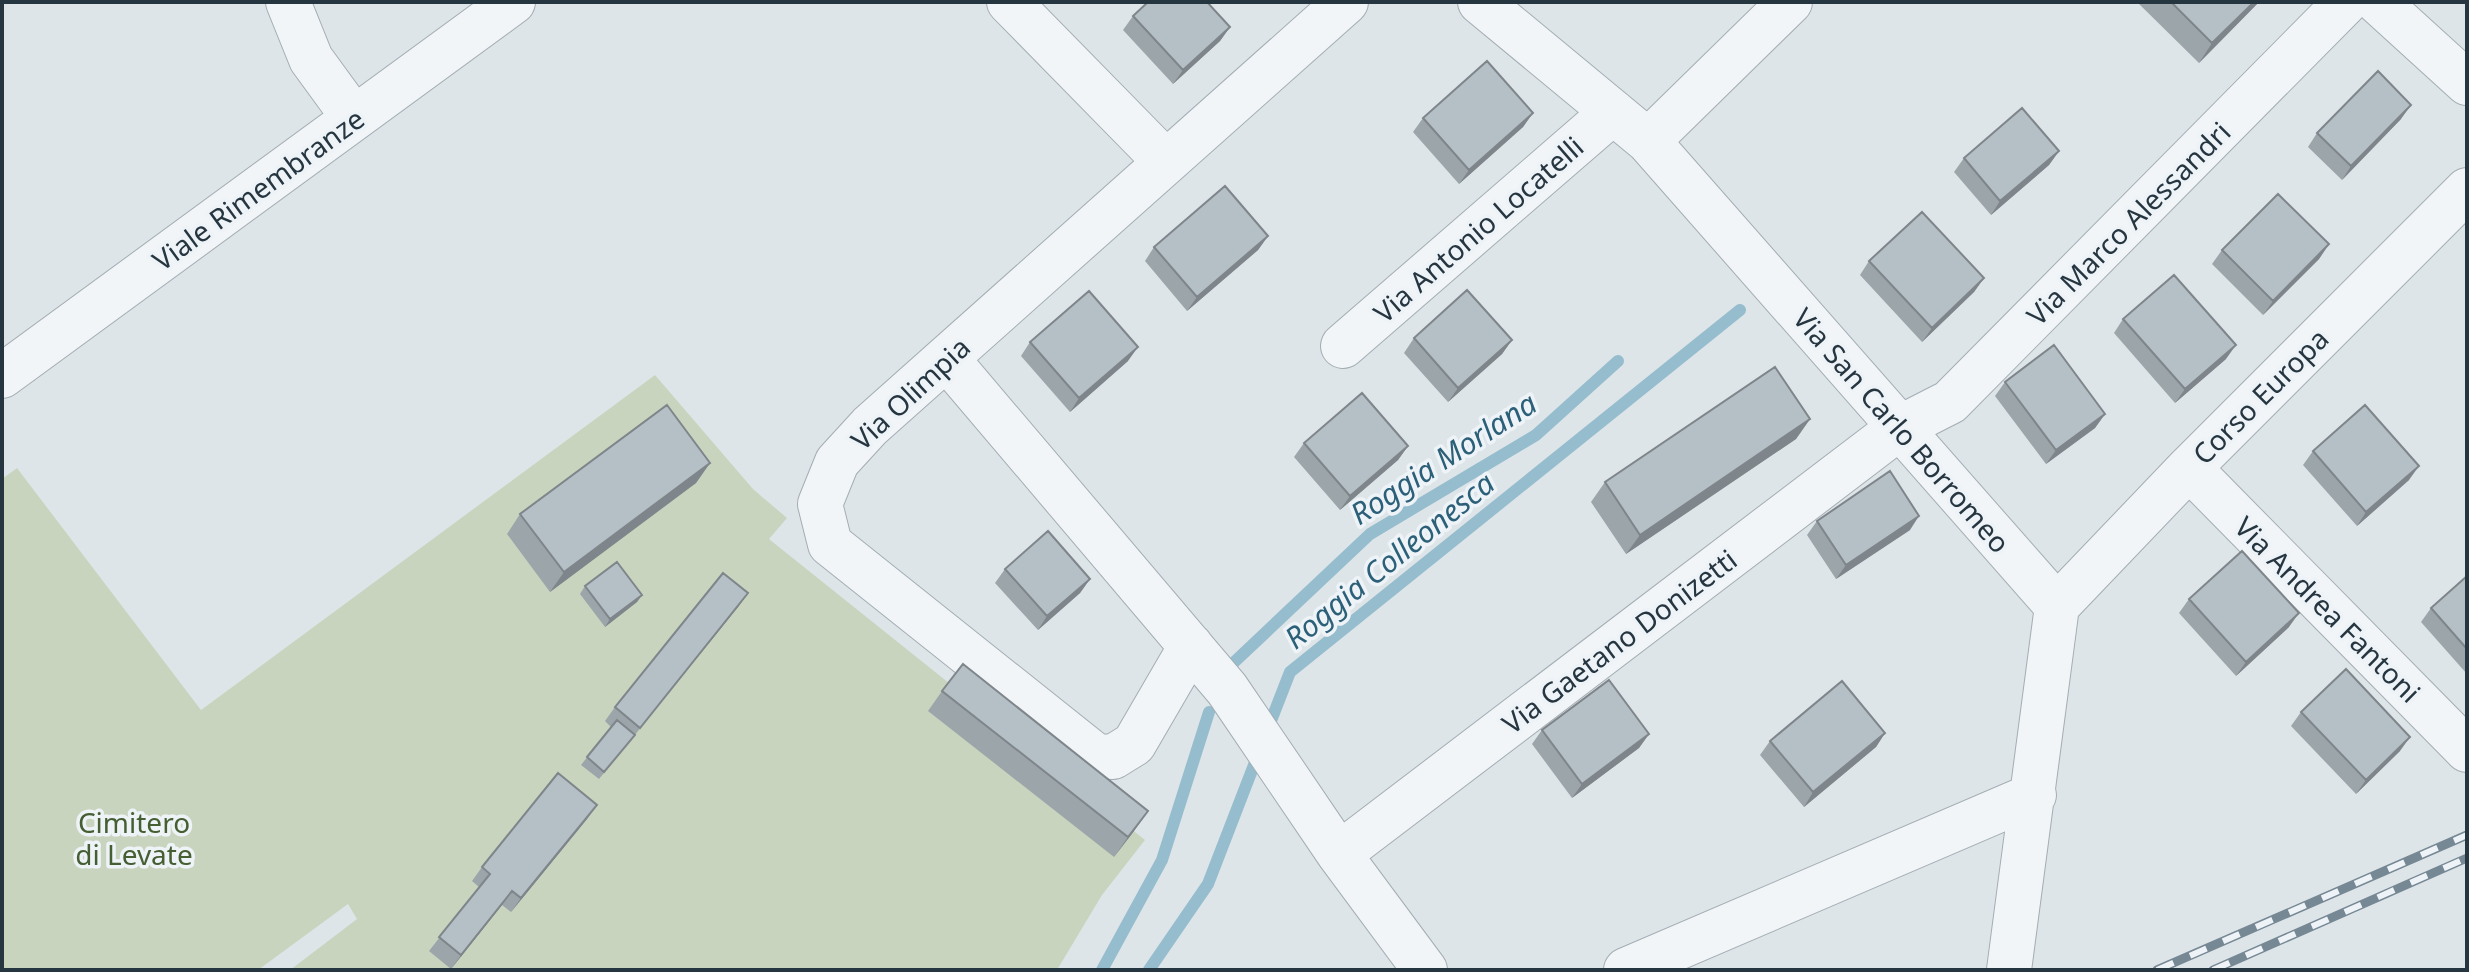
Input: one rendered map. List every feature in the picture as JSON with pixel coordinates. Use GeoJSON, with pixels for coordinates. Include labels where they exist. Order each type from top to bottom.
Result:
{"type":"FeatureCollection","features":[{"type":"Feature","properties":{"kind":"street"},"geometry":{"type":"LineString","coordinates":[[288,2],[311,59],[354,118]]}},
{"type":"Feature","properties":{"kind":"street","name":"Viale Rimembranze"},"geometry":{"type":"LineString","coordinates":[[2,376],[513,2]]}},
{"type":"Feature","properties":{"kind":"street"},"geometry":{"type":"LineString","coordinates":[[1009,2],[1165,161]]}},
{"type":"Feature","properties":{"kind":"street","name":"Via Olimpia"},"geometry":{"type":"LineString","coordinates":[[1191,646],[1134,744],[1113,757],[1096,756],[830,544],[820,504],[837,462],[870,426],[1346,2]]}},
{"type":"Feature","properties":{"kind":"street"},"geometry":{"type":"LineString","coordinates":[[1648,141],[1790,2]]}},
{"type":"Feature","properties":{"kind":"street","name":"Via Marco Alessandri"},"geometry":{"type":"LineString","coordinates":[[1899,428],[1950,402],[2346,2]]}},
{"type":"Feature","properties":{"kind":"street"},"geometry":{"type":"LineString","coordinates":[[2378,2],[2467,83]]}},
{"type":"Feature","properties":{"kind":"street","name":"Via San Carlo Borromeo"},"geometry":{"type":"LineString","coordinates":[[1498,8],[1648,141],[2057,606]]}},
{"type":"Feature","properties":{"kind":"street","name":"Via Antonio Locatelli"},"geometry":{"type":"LineString","coordinates":[[1343,346],[1613,112]]}},
{"type":"Feature","properties":{"kind":"street","name":"Corso Europa"},"geometry":{"type":"LineString","coordinates":[[2057,606],[2189,468],[2467,190]]}},
{"type":"Feature","properties":{"kind":"street"},"geometry":{"type":"LineString","coordinates":[[947,359],[1227,689],[1339,854],[1425,970]]}},
{"type":"Feature","properties":{"kind":"street","name":"Via Gaetano Donizetti"},"geometry":{"type":"LineString","coordinates":[[1339,854],[1899,428]]}},
{"type":"Feature","properties":{"kind":"street","name":"Via Andrea Fantoni"},"geometry":{"type":"LineString","coordinates":[[2189,468],[2467,750]]}},
{"type":"Feature","properties":{"kind":"street"},"geometry":{"type":"LineString","coordinates":[[2009,970],[2057,606]]}},
{"type":"Feature","properties":{"kind":"street"},"geometry":{"type":"LineString","coordinates":[[1626,970],[2034,795]]}},
{"type":"Feature","properties":{"kind":"green space","name":"Cimitero di Levate"},"geometry":{"type":"Polygon","coordinates":[[[655,375],[753,489],[787,518],[769,539],[1145,840],[1102,895],[1057,970],[290,970],[357,919],[348,904],[258,970],[2,970],[2,479],[17,468],[201,710],[655,375]]]}},
{"type":"Feature","properties":{"kind":"building"},"geometry":{"type":"Polygon","coordinates":[[[1148,2],[1207,2],[1230,27],[1183,70],[1133,16],[1148,2]]]}},
{"type":"Feature","properties":{"kind":"building"},"geometry":{"type":"Polygon","coordinates":[[[2171,2],[2254,2],[2212,43],[2171,2]]]}},
{"type":"Feature","properties":{"kind":"building"},"geometry":{"type":"Polygon","coordinates":[[[1487,61],[1533,113],[1469,170],[1423,118],[1487,61]]]}},
{"type":"Feature","properties":{"kind":"building"},"geometry":{"type":"Polygon","coordinates":[[[2378,71],[2411,105],[2351,166],[2317,133],[2378,71]]]}},
{"type":"Feature","properties":{"kind":"building"},"geometry":{"type":"Polygon","coordinates":[[[2022,108],[2059,151],[2000,201],[1964,158],[2022,108]]]}},
{"type":"Feature","properties":{"kind":"building"},"geometry":{"type":"Polygon","coordinates":[[[1225,186],[1268,236],[1197,297],[1154,247],[1225,186]]]}},
{"type":"Feature","properties":{"kind":"building"},"geometry":{"type":"Polygon","coordinates":[[[2278,194],[2329,244],[2273,301],[2222,250],[2278,194]]]}},
{"type":"Feature","properties":{"kind":"building"},"geometry":{"type":"Polygon","coordinates":[[[1922,212],[1984,278],[1932,328],[1869,261],[1922,212]]]}},
{"type":"Feature","properties":{"kind":"building"},"geometry":{"type":"Polygon","coordinates":[[[2174,275],[2236,345],[2185,389],[2123,319],[2174,275]]]}},
{"type":"Feature","properties":{"kind":"building"},"geometry":{"type":"Polygon","coordinates":[[[1467,290],[1512,340],[1458,388],[1414,338],[1467,290]]]}},
{"type":"Feature","properties":{"kind":"building"},"geometry":{"type":"Polygon","coordinates":[[[1089,291],[1138,347],[1079,398],[1030,342],[1089,291]]]}},
{"type":"Feature","properties":{"kind":"building"},"geometry":{"type":"Polygon","coordinates":[[[2054,345],[2105,414],[2056,450],[2005,382],[2054,345]]]}},
{"type":"Feature","properties":{"kind":"building"},"geometry":{"type":"Polygon","coordinates":[[[1775,367],[1810,419],[1640,535],[1605,482],[1775,367]]]}},
{"type":"Feature","properties":{"kind":"building"},"geometry":{"type":"Polygon","coordinates":[[[1362,393],[1408,446],[1350,496],[1304,443],[1362,393]]]}},
{"type":"Feature","properties":{"kind":"building"},"geometry":{"type":"Polygon","coordinates":[[[667,405],[710,463],[564,572],[520,514],[667,405]]]}},
{"type":"Feature","properties":{"kind":"building"},"geometry":{"type":"Polygon","coordinates":[[[2365,405],[2419,466],[2366,512],[2313,451],[2365,405]]]}},
{"type":"Feature","properties":{"kind":"building"},"geometry":{"type":"Polygon","coordinates":[[[1890,471],[1919,516],[1846,565],[1817,521],[1890,471]]]}},
{"type":"Feature","properties":{"kind":"building"},"geometry":{"type":"Polygon","coordinates":[[[1048,531],[1090,579],[1047,616],[1005,569],[1048,531]]]}},
{"type":"Feature","properties":{"kind":"building"},"geometry":{"type":"Polygon","coordinates":[[[2242,551],[2299,613],[2246,662],[2189,599],[2242,551]]]}},
{"type":"Feature","properties":{"kind":"building"},"geometry":{"type":"Polygon","coordinates":[[[617,562],[642,595],[610,619],[585,586],[617,562]]]}},
{"type":"Feature","properties":{"kind":"building"},"geometry":{"type":"Polygon","coordinates":[[[723,573],[748,593],[640,728],[615,707],[723,573]]]}},
{"type":"Feature","properties":{"kind":"building"},"geometry":{"type":"Polygon","coordinates":[[[2467,576],[2467,649],[2431,608],[2467,576]]]}},
{"type":"Feature","properties":{"kind":"building"},"geometry":{"type":"Polygon","coordinates":[[[963,664],[1148,811],[1128,837],[942,691],[963,664]]]}},
{"type":"Feature","properties":{"kind":"building"},"geometry":{"type":"Polygon","coordinates":[[[2346,669],[2410,737],[2366,780],[2301,712],[2346,669]]]}},
{"type":"Feature","properties":{"kind":"building"},"geometry":{"type":"Polygon","coordinates":[[[1609,680],[1649,734],[1582,784],[1542,730],[1609,680]]]}},
{"type":"Feature","properties":{"kind":"building"},"geometry":{"type":"Polygon","coordinates":[[[1842,681],[1885,733],[1813,792],[1770,741],[1842,681]]]}},
{"type":"Feature","properties":{"kind":"building"},"geometry":{"type":"Polygon","coordinates":[[[617,720],[635,735],[604,772],[587,757],[617,720]]]}},
{"type":"Feature","properties":{"kind":"building"},"geometry":{"type":"Polygon","coordinates":[[[558,773],[597,805],[521,898],[512,891],[461,955],[439,937],[490,874],[482,867],[558,773]]]}},
{"type":"Feature","properties":{"kind":"waterway","name":"Roggia Colleonesca"},"geometry":{"type":"LineString","coordinates":[[1267,731],[1290,672],[1740,310]]}},
{"type":"Feature","properties":{"kind":"waterway","name":"Roggia Morlana"},"geometry":{"type":"LineString","coordinates":[[1229,667],[1370,534],[1536,435],[1618,361]]}},
{"type":"Feature","properties":{"kind":"waterway","name":"Roggia Morlana"},"geometry":{"type":"LineString","coordinates":[[1102,970],[1162,860],[1209,712]]}},
{"type":"Feature","properties":{"kind":"waterway","name":"Roggia Colleonesca"},"geometry":{"type":"LineString","coordinates":[[1149,970],[1208,884],[1259,752]]}},
{"type":"Feature","properties":{"kind":"railway"},"geometry":{"type":"LineString","coordinates":[[2157,970],[2467,835]]}},
{"type":"Feature","properties":{"kind":"railway"},"geometry":{"type":"LineString","coordinates":[[2213,970],[2467,858]]}}]}
